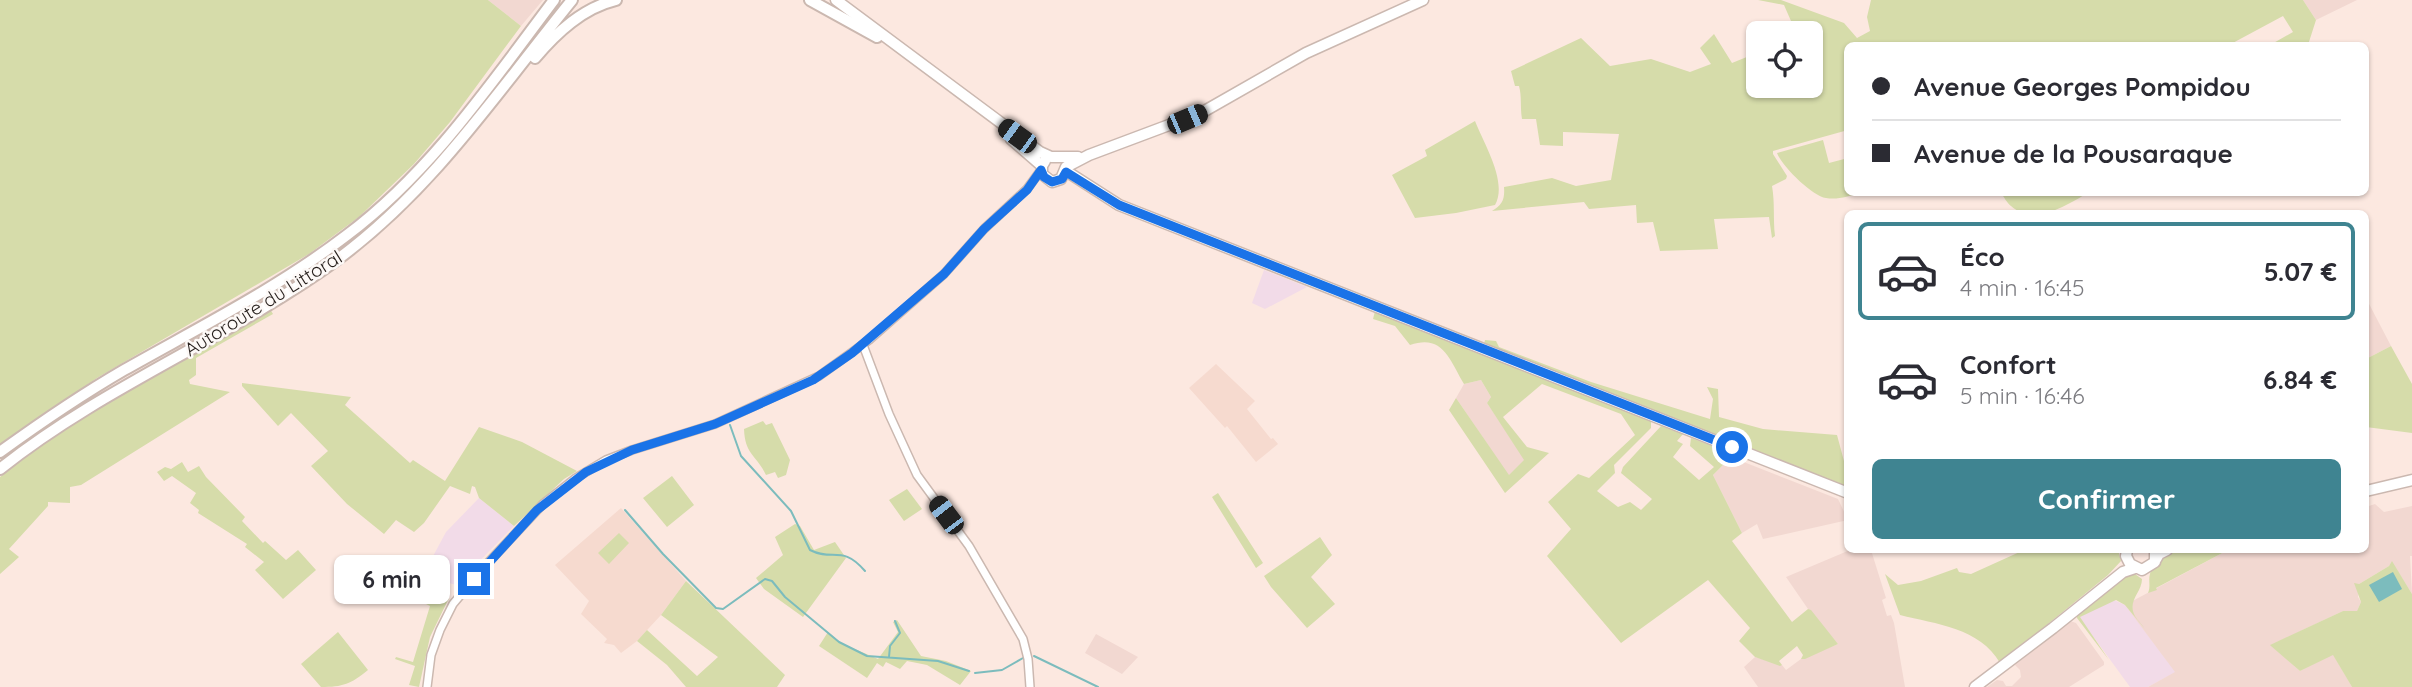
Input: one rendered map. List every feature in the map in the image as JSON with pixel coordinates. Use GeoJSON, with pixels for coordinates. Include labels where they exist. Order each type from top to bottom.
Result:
{"type":"FeatureCollection","features":[{"type":"Feature","properties":{"kind":"highway","name":"Autoroute du Littoral"},"geometry":{"type":"LineString","coordinates":[[0,452],[46,419],[285,278],[349,234],[408,181],[445,141],[554,0]]}},
{"type":"Feature","properties":{"kind":"highway","name":"Autoroute du Littoral"},"geometry":{"type":"LineString","coordinates":[[0,469],[97,403],[294,289],[337,260],[398,209],[455,149],[572,0]]}},
{"type":"Feature","properties":{"kind":"highway"},"geometry":{"type":"LineString","coordinates":[[455,149],[562,30],[580,16],[616,0]]}},
{"type":"Feature","properties":{"kind":"highway"},"geometry":{"type":"LineString","coordinates":[[810,0],[877,37]]}},
{"type":"Feature","properties":{"kind":"main road"},"geometry":{"type":"LineString","coordinates":[[828,0],[1030,154],[1048,181],[1052,182],[1089,155]]}},
{"type":"Feature","properties":{"kind":"main road"},"geometry":{"type":"LineString","coordinates":[[836,0],[995,120],[1054,158],[1064,173],[1119,205],[1844,492]]}},
{"type":"Feature","properties":{"kind":"main road"},"geometry":{"type":"LineString","coordinates":[[1041,168],[1054,158],[1070,159],[1089,155],[1201,113],[1306,53],[1423,0]]}},
{"type":"Feature","properties":{"kind":"main road"},"geometry":{"type":"LineString","coordinates":[[2369,490],[2412,480]]}},
{"type":"Feature","properties":{"kind":"main road"},"geometry":{"type":"LineString","coordinates":[[2155,553],[2155,562]]}},
{"type":"Feature","properties":{"kind":"main road"},"geometry":{"type":"LineString","coordinates":[[1975,687],[2123,572],[2128,556],[2147,569],[2161,553]]}},
{"type":"Feature","properties":{"kind":"street"},"geometry":{"type":"LineString","coordinates":[[427,687],[431,655],[440,629],[462,592],[537,510],[586,472],[632,450],[715,424],[813,380],[863,345],[944,274],[984,229],[1027,190],[1041,168]]}},
{"type":"Feature","properties":{"kind":"street"},"geometry":{"type":"LineString","coordinates":[[1027,190],[1048,181]]}},
{"type":"Feature","properties":{"kind":"street"},"geometry":{"type":"LineString","coordinates":[[863,345],[889,414],[919,478],[969,546],[1023,639],[1030,687]]}},
{"type":"Feature","properties":{"kind":"shaded area"},"geometry":{"type":"Polygon","coordinates":[[[488,0],[543,0],[521,26],[488,0]]]}},
{"type":"Feature","properties":{"kind":"shaded area"},"geometry":{"type":"Polygon","coordinates":[[[2303,0],[2357,0],[2316,20],[2303,0]]]}},
{"type":"Feature","properties":{"kind":"shaded area"},"geometry":{"type":"Polygon","coordinates":[[[1264,270],[1307,287],[1265,309],[1252,303],[1264,270]]]}},
{"type":"Feature","properties":{"kind":"shaded area"},"geometry":{"type":"Polygon","coordinates":[[[2369,304],[2391,346],[2369,357],[2369,304]]]}},
{"type":"Feature","properties":{"kind":"shaded area"},"geometry":{"type":"Polygon","coordinates":[[[1216,364],[1255,401],[1247,409],[1278,444],[1256,462],[1227,426],[1225,428],[1189,388],[1216,364]]]}},
{"type":"Feature","properties":{"kind":"shaded area"},"geometry":{"type":"Polygon","coordinates":[[[1481,380],[1491,397],[1487,403],[1525,460],[1509,476],[1456,398],[1464,384],[1481,380]]]}},
{"type":"Feature","properties":{"kind":"shaded area"},"geometry":{"type":"Polygon","coordinates":[[[1731,457],[1838,499],[1844,512],[1844,521],[1763,539],[1757,524],[1742,533],[1713,475],[1731,457]]]}},
{"type":"Feature","properties":{"kind":"shaded area"},"geometry":{"type":"Polygon","coordinates":[[[479,498],[514,526],[456,585],[426,576],[424,573],[446,532],[479,498]]]}},
{"type":"Feature","properties":{"kind":"shaded area"},"geometry":{"type":"Polygon","coordinates":[[[2375,504],[2384,512],[2412,506],[2412,594],[2392,562],[2359,584],[2358,597],[2361,602],[2357,611],[2343,611],[2271,645],[2300,671],[2333,654],[2352,687],[2148,687],[2175,672],[2125,605],[2222,553],[2369,553],[2369,506],[2375,504]]]}},
{"type":"Feature","properties":{"kind":"shaded area"},"geometry":{"type":"Polygon","coordinates":[[[621,508],[686,581],[661,615],[637,641],[621,653],[614,645],[604,643],[607,639],[581,614],[589,601],[555,565],[621,508]]]}},
{"type":"Feature","properties":{"kind":"shaded area"},"geometry":{"type":"Polygon","coordinates":[[[1844,553],[1872,553],[1886,598],[1882,600],[1887,616],[1891,615],[1894,623],[1905,687],[1758,687],[1744,667],[1755,657],[1782,665],[1786,670],[1801,659],[1838,644],[1808,609],[1786,577],[1844,553]]]}},
{"type":"Feature","properties":{"kind":"shaded area"},"geometry":{"type":"Polygon","coordinates":[[[2114,600],[2125,605],[2176,672],[2148,687],[2130,687],[2079,617],[2114,600]]]}},
{"type":"Feature","properties":{"kind":"shaded area"},"geometry":{"type":"Polygon","coordinates":[[[2070,621],[2076,623],[2104,665],[2069,687],[1987,687],[1997,680],[2003,681],[2006,686],[2012,686],[2021,677],[2020,670],[2015,665],[2070,621]]]}},
{"type":"Feature","properties":{"kind":"shaded area"},"geometry":{"type":"Polygon","coordinates":[[[1096,634],[1138,657],[1122,674],[1085,653],[1096,634]]]}},
{"type":"Feature","properties":{"kind":"green space"},"geometry":{"type":"Polygon","coordinates":[[[0,0],[488,0],[521,26],[450,122],[414,164],[359,217],[309,254],[97,378],[0,445],[0,0]]]}},
{"type":"Feature","properties":{"kind":"green space"},"geometry":{"type":"Polygon","coordinates":[[[1758,0],[1781,0],[1844,23],[1857,38],[1870,31],[1867,17],[1871,0],[2303,0],[2316,20],[2309,42],[2275,42],[2293,32],[2283,16],[2235,42],[1844,42],[1844,131],[1773,151],[1787,176],[1772,186],[1775,236],[1772,238],[1769,217],[1714,219],[1718,249],[1660,251],[1653,222],[1637,223],[1636,205],[1589,209],[1584,202],[1492,211],[1502,202],[1504,187],[1552,178],[1576,186],[1611,180],[1619,134],[1563,132],[1563,146],[1540,145],[1536,119],[1522,119],[1519,86],[1515,86],[1511,71],[1581,38],[1610,66],[1651,59],[1690,72],[1711,64],[1700,48],[1714,34],[1732,63],[1746,57],[1746,98],[1823,98],[1823,21],[1791,21],[1784,5],[1758,0]]]}},
{"type":"Feature","properties":{"kind":"green space"},"geometry":{"type":"Polygon","coordinates":[[[1475,121],[1497,174],[1499,185],[1495,205],[1415,218],[1392,175],[1427,156],[1425,150],[1475,121]]]}},
{"type":"Feature","properties":{"kind":"green space"},"geometry":{"type":"Polygon","coordinates":[[[1823,140],[1829,163],[1844,159],[1844,196],[1847,196],[1826,198],[1813,192],[1798,180],[1777,153],[1823,140]]]}},
{"type":"Feature","properties":{"kind":"green space"},"geometry":{"type":"Polygon","coordinates":[[[2003,196],[2083,196],[2054,210],[2017,210],[2003,196]]]}},
{"type":"Feature","properties":{"kind":"green space"},"geometry":{"type":"Polygon","coordinates":[[[270,309],[273,314],[196,358],[196,375],[189,380],[190,384],[230,392],[81,485],[70,487],[70,503],[48,502],[48,506],[9,549],[19,557],[0,574],[0,477],[97,409],[270,309]]]}},
{"type":"Feature","properties":{"kind":"green space"},"geometry":{"type":"Polygon","coordinates":[[[1375,311],[1651,421],[1651,428],[1614,465],[1615,473],[1597,491],[1618,507],[1630,502],[1641,510],[1652,499],[1621,473],[1623,467],[1661,426],[1683,434],[1677,441],[1683,444],[1673,457],[1699,480],[1714,467],[1690,446],[1691,438],[1743,457],[1742,461],[1731,457],[1713,475],[1742,533],[1732,541],[1792,622],[1808,609],[1811,610],[1838,644],[1805,659],[1801,659],[1803,655],[1797,646],[1779,661],[1782,665],[1780,666],[1755,657],[1739,641],[1750,628],[1708,580],[1621,643],[1547,556],[1571,529],[1548,502],[1578,474],[1589,478],[1635,435],[1621,414],[1542,384],[1503,417],[1527,447],[1549,453],[1505,493],[1449,410],[1456,398],[1509,475],[1524,460],[1487,403],[1491,397],[1481,380],[1464,384],[1449,358],[1438,346],[1421,342],[1410,345],[1395,326],[1373,319],[1375,311]]]}},
{"type":"Feature","properties":{"kind":"green space"},"geometry":{"type":"Polygon","coordinates":[[[1485,340],[1496,341],[1499,347],[1591,382],[1710,419],[1713,399],[1707,387],[1718,389],[1719,417],[1763,429],[1837,435],[1844,461],[1844,486],[1484,344],[1485,340]]]}},
{"type":"Feature","properties":{"kind":"green space"},"geometry":{"type":"Polygon","coordinates":[[[2391,346],[2412,384],[2412,433],[2369,427],[2369,357],[2391,346]]]}},
{"type":"Feature","properties":{"kind":"green space"},"geometry":{"type":"Polygon","coordinates":[[[242,383],[351,397],[345,405],[410,463],[413,460],[445,481],[479,427],[522,442],[577,471],[564,479],[514,526],[479,498],[475,487],[472,486],[470,494],[450,486],[424,523],[414,532],[396,520],[384,534],[347,504],[311,466],[328,451],[291,413],[278,426],[242,383]]]}},
{"type":"Feature","properties":{"kind":"green space"},"geometry":{"type":"Polygon","coordinates":[[[763,421],[766,425],[772,423],[790,460],[786,475],[778,478],[775,472],[766,475],[746,444],[744,429],[763,421]]]}},
{"type":"Feature","properties":{"kind":"green space"},"geometry":{"type":"Polygon","coordinates":[[[182,462],[188,472],[199,466],[206,477],[245,517],[242,521],[263,543],[265,541],[286,560],[298,550],[316,570],[283,599],[255,570],[264,562],[245,547],[247,544],[198,513],[199,510],[190,503],[196,493],[172,476],[164,481],[157,472],[165,467],[171,469],[182,462]]]}},
{"type":"Feature","properties":{"kind":"green space"},"geometry":{"type":"Polygon","coordinates":[[[672,476],[694,505],[667,527],[643,498],[672,476]]]}},
{"type":"Feature","properties":{"kind":"green space"},"geometry":{"type":"Polygon","coordinates":[[[907,489],[922,509],[904,521],[889,500],[907,489]]]}},
{"type":"Feature","properties":{"kind":"green space"},"geometry":{"type":"Polygon","coordinates":[[[1218,493],[1263,563],[1256,568],[1212,497],[1218,493]]]}},
{"type":"Feature","properties":{"kind":"green space"},"geometry":{"type":"Polygon","coordinates":[[[795,524],[800,526],[814,550],[835,542],[846,558],[803,617],[764,589],[756,578],[783,555],[775,537],[795,524]]]}},
{"type":"Feature","properties":{"kind":"green space"},"geometry":{"type":"Polygon","coordinates":[[[619,533],[629,543],[609,564],[598,553],[619,533]]]}},
{"type":"Feature","properties":{"kind":"green space"},"geometry":{"type":"Polygon","coordinates":[[[1320,537],[1332,555],[1311,577],[1335,604],[1307,628],[1264,576],[1320,537]]]}},
{"type":"Feature","properties":{"kind":"green space"},"geometry":{"type":"Polygon","coordinates":[[[2017,553],[2119,553],[2121,561],[2108,575],[2000,663],[1991,651],[1969,635],[1956,629],[1900,615],[1885,574],[1898,585],[1921,581],[1957,568],[1959,572],[1971,574],[2017,553]]]}},
{"type":"Feature","properties":{"kind":"green space"},"geometry":{"type":"Polygon","coordinates":[[[2169,553],[2222,553],[2148,593],[2151,571],[2169,553]]]}},
{"type":"Feature","properties":{"kind":"green space"},"geometry":{"type":"Polygon","coordinates":[[[2392,561],[2412,594],[2412,687],[2352,687],[2333,655],[2300,671],[2270,645],[2343,611],[2357,611],[2361,602],[2354,583],[2359,584],[2389,566],[2392,561]]]}},
{"type":"Feature","properties":{"kind":"green space"},"geometry":{"type":"Polygon","coordinates":[[[2132,572],[2142,579],[2133,609],[2145,629],[2125,605],[2116,600],[2080,617],[2109,660],[2077,618],[2077,614],[2125,574],[2132,572]]]}},
{"type":"Feature","properties":{"kind":"green space"},"geometry":{"type":"Polygon","coordinates":[[[686,581],[785,675],[777,687],[686,687],[667,665],[637,641],[647,630],[697,676],[718,657],[661,615],[686,581]]]}},
{"type":"Feature","properties":{"kind":"green space"},"geometry":{"type":"Polygon","coordinates":[[[432,586],[447,591],[449,598],[430,637],[419,687],[409,685],[415,666],[395,659],[396,657],[413,662],[430,606],[426,604],[432,586]]]}},
{"type":"Feature","properties":{"kind":"green space"},"geometry":{"type":"Polygon","coordinates":[[[897,620],[921,656],[946,661],[971,671],[960,685],[927,665],[907,661],[900,669],[886,662],[883,667],[877,663],[867,678],[819,646],[828,632],[841,643],[878,659],[898,632],[893,622],[897,620]]]}},
{"type":"Feature","properties":{"kind":"green space"},"geometry":{"type":"Polygon","coordinates":[[[338,632],[368,670],[346,684],[321,687],[301,664],[338,632]]]}},
{"type":"Feature","properties":{"kind":"water"},"geometry":{"type":"Polygon","coordinates":[[[2393,572],[2402,589],[2379,602],[2369,585],[2393,572]]]}},
{"type":"Feature","properties":{"kind":"waterway"},"geometry":{"type":"LineString","coordinates":[[730,425],[741,456],[791,511],[810,550],[850,558],[865,571]]}},
{"type":"Feature","properties":{"kind":"waterway"},"geometry":{"type":"LineString","coordinates":[[625,510],[716,608],[723,609],[765,579],[772,581],[785,597],[839,642],[867,656],[938,661],[969,671]]}},
{"type":"Feature","properties":{"kind":"waterway"},"geometry":{"type":"LineString","coordinates":[[889,657],[890,646],[900,633],[895,621]]}},
{"type":"Feature","properties":{"kind":"waterway"},"geometry":{"type":"LineString","coordinates":[[1034,656],[1098,687]]}},
{"type":"Feature","properties":{"kind":"waterway"},"geometry":{"type":"LineString","coordinates":[[975,673],[1002,670],[1023,658]]}},
{"type":"Feature","properties":{"kind":"route"},"geometry":{"type":"LineString","coordinates":[[474,579],[537,510],[576,478],[606,460],[715,424],[813,380],[852,353],[944,274],[984,229],[1027,190],[1041,170],[1048,181],[1057,182],[1066,172],[1119,205],[1732,447]]}}]}
